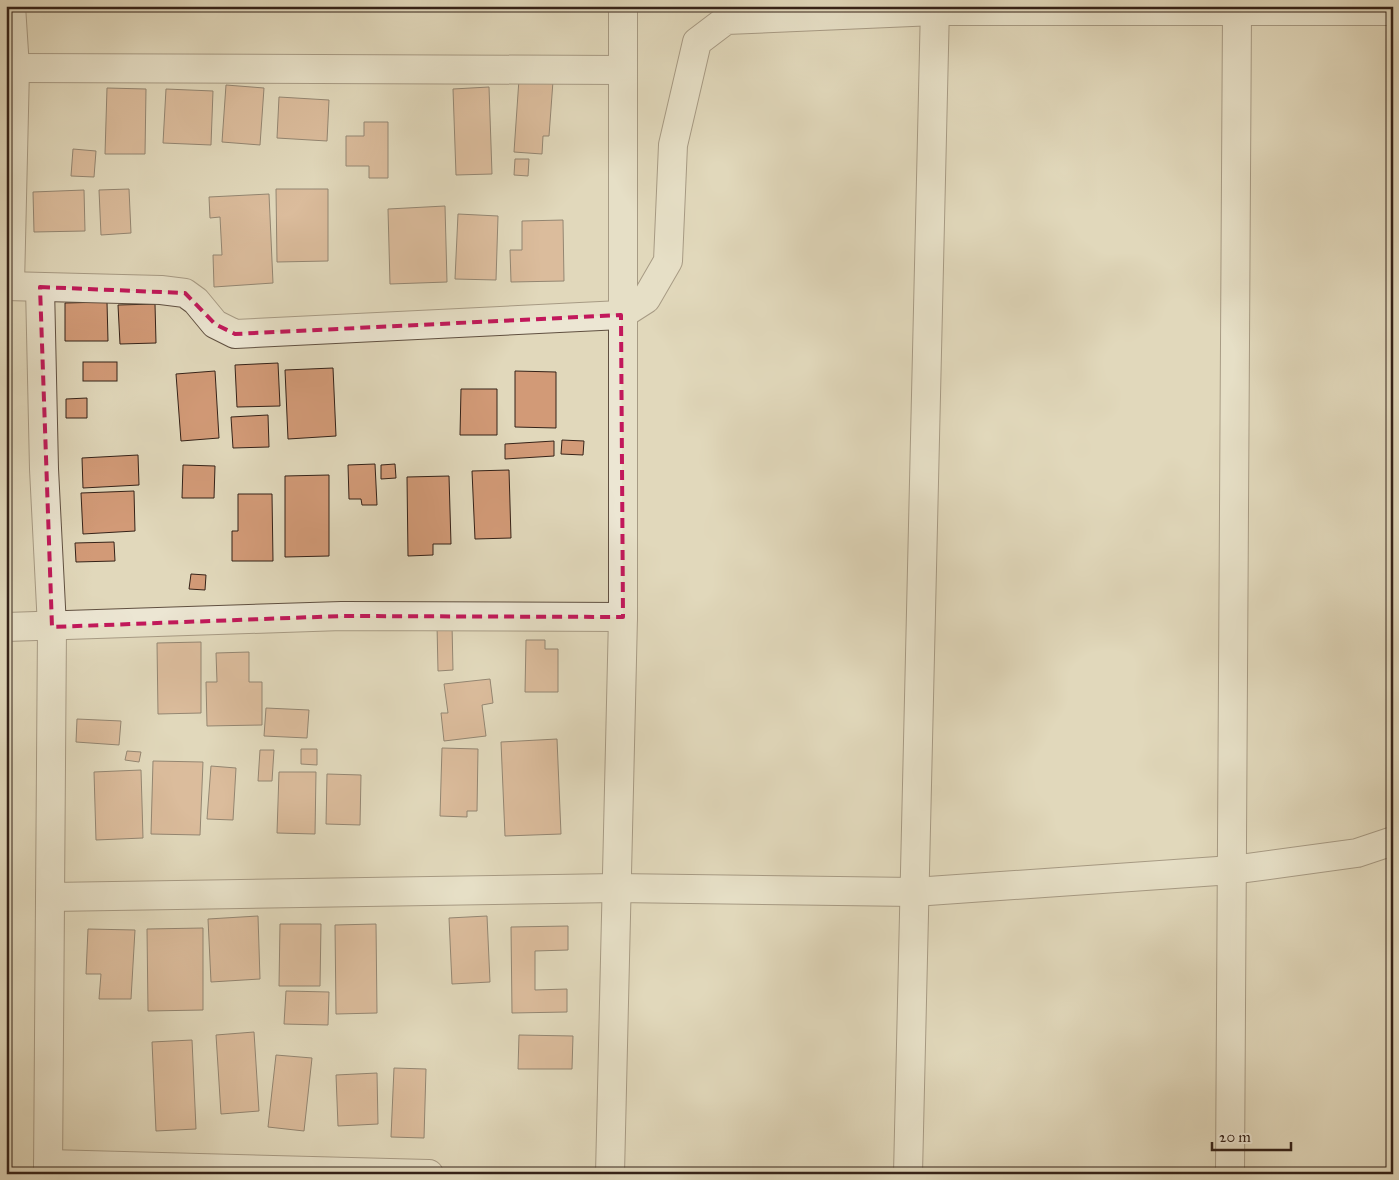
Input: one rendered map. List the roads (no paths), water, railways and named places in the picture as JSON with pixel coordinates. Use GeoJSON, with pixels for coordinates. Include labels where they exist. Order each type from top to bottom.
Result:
{"type":"FeatureCollection","features":[{"type":"Feature","properties":{"kind":"street"},"geometry":{"type":"LineString","coordinates":[[11,6],[15,68],[8,286],[161,290],[185,293],[196,301],[215,324],[235,334],[622,315],[646,299],[668,261],[673,145],[697,42],[726,20],[935,8],[1393,11]]}},
{"type":"Feature","properties":{"kind":"street"},"geometry":{"type":"LineString","coordinates":[[610,1174],[623,617],[623,6]]}},
{"type":"Feature","properties":{"kind":"street"},"geometry":{"type":"LineString","coordinates":[[908,1174],[935,8]]}},
{"type":"Feature","properties":{"kind":"street"},"geometry":{"type":"LineString","coordinates":[[1230,1174],[1236,11]]}},
{"type":"Feature","properties":{"kind":"street"},"geometry":{"type":"LineString","coordinates":[[15,68],[623,70]]}},
{"type":"Feature","properties":{"kind":"street"},"geometry":{"type":"LineString","coordinates":[[40,287],[44,469],[52,627],[48,1169],[429,1174]]}},
{"type":"Feature","properties":{"kind":"street"},"geometry":{"type":"LineString","coordinates":[[6,627],[52,627],[342,616],[623,617]]}},
{"type":"Feature","properties":{"kind":"street"},"geometry":{"type":"LineString","coordinates":[[50,897],[616,888],[914,892],[1232,870],[1357,853],[1393,841]]}}]}
